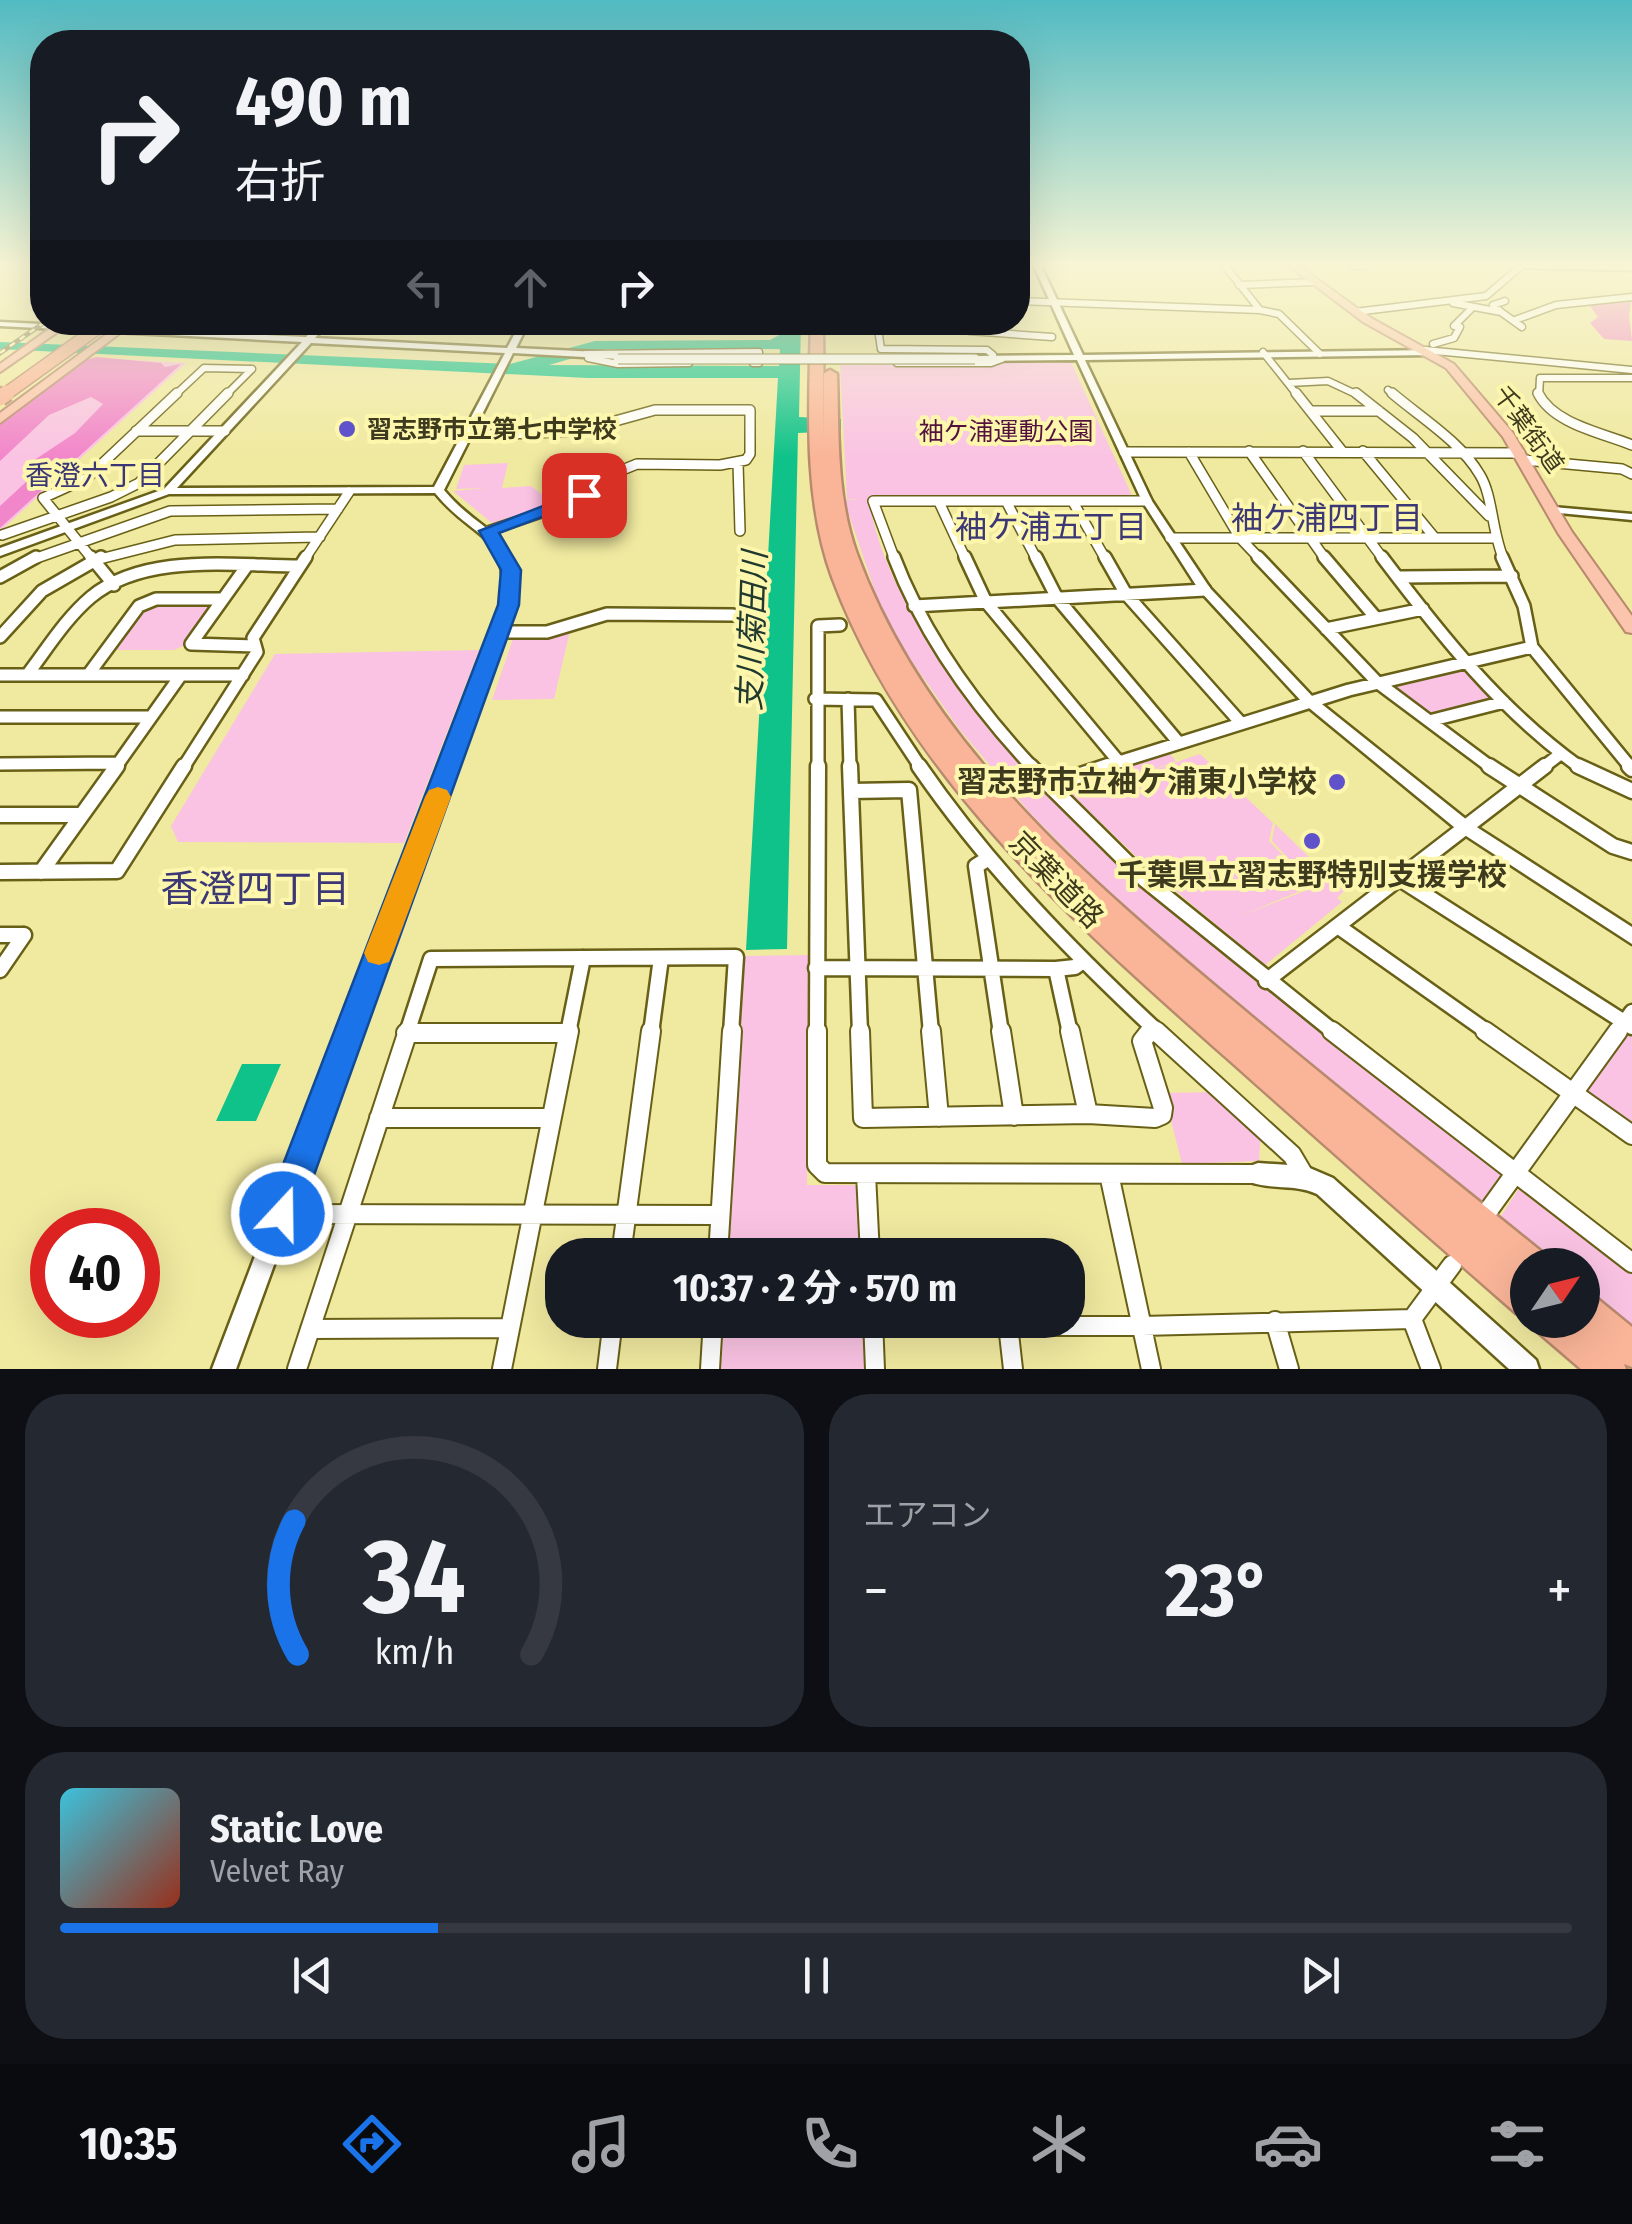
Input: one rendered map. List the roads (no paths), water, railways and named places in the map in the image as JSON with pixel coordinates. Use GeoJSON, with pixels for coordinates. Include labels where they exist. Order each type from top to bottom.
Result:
{"type":"FeatureCollection","features":[{"type":"Feature","properties":{"kind":"highway","name":"千葉街道"},"geometry":{"type":"LineString","coordinates":[[1391,330],[1429,349],[1450,366],[1522,457],[1632,628]]}},
{"type":"Feature","properties":{"kind":"highway"},"geometry":{"type":"LineString","coordinates":[[0,369],[50,335]]}},
{"type":"Feature","properties":{"kind":"highway"},"geometry":{"type":"LineString","coordinates":[[0,386],[73,335]]}},
{"type":"Feature","properties":{"kind":"highway"},"geometry":{"type":"LineString","coordinates":[[0,398],[107,335]]}},
{"type":"Feature","properties":{"kind":"highway"},"geometry":{"type":"LineString","coordinates":[[0,419],[109,335]]}},
{"type":"Feature","properties":{"kind":"highway","name":"京葉道路"},"geometry":{"type":"LineString","coordinates":[[818,335],[824,425],[836,506],[849,554],[871,609],[923,696],[984,776],[1088,889],[1148,944],[1511,1248]]}},
{"type":"Feature","properties":{"kind":"highway","name":"京葉道路"},"geometry":{"type":"LineString","coordinates":[[827,335],[824,521],[853,608],[906,702],[962,778],[1042,868],[1153,976],[1510,1285]]}},
{"type":"Feature","properties":{"kind":"highway"},"geometry":{"type":"LineString","coordinates":[[1600,1323],[1632,1350]]}},
{"type":"Feature","properties":{"kind":"highway"},"geometry":{"type":"LineString","coordinates":[[1571,1338],[1608,1369]]}},
{"type":"Feature","properties":{"kind":"street"},"geometry":{"type":"LineString","coordinates":[[1067,330],[1147,501],[1204,590],[1308,700],[1466,828],[1632,936]]}},
{"type":"Feature","properties":{"kind":"street"},"geometry":{"type":"LineString","coordinates":[[1295,330],[1318,353]]}},
{"type":"Feature","properties":{"kind":"street"},"geometry":{"type":"LineString","coordinates":[[1429,349],[1454,338],[1459,330]]}},
{"type":"Feature","properties":{"kind":"street"},"geometry":{"type":"LineString","coordinates":[[153,335],[506,356],[975,354]]}},
{"type":"Feature","properties":{"kind":"street"},"geometry":{"type":"LineString","coordinates":[[168,491],[314,335]]}},
{"type":"Feature","properties":{"kind":"street"},"geometry":{"type":"LineString","coordinates":[[438,490],[518,335]]}},
{"type":"Feature","properties":{"kind":"street"},"geometry":{"type":"LineString","coordinates":[[879,335],[881,349],[998,357],[1429,349],[1632,373]]}},
{"type":"Feature","properties":{"kind":"street"},"geometry":{"type":"LineString","coordinates":[[970,335],[975,354]]}},
{"type":"Feature","properties":{"kind":"street"},"geometry":{"type":"LineString","coordinates":[[1029,335],[1052,338]]}},
{"type":"Feature","properties":{"kind":"street"},"geometry":{"type":"LineString","coordinates":[[759,352],[759,363],[618,364],[587,356],[759,352]]}},
{"type":"Feature","properties":{"kind":"street"},"geometry":{"type":"LineString","coordinates":[[1264,354],[1342,451]]}},
{"type":"Feature","properties":{"kind":"street"},"geometry":{"type":"LineString","coordinates":[[844,363],[990,364],[998,357]]}},
{"type":"Feature","properties":{"kind":"street"},"geometry":{"type":"LineString","coordinates":[[1600,367],[1595,361],[1632,362]]}},
{"type":"Feature","properties":{"kind":"street"},"geometry":{"type":"LineString","coordinates":[[1592,379],[1587,376],[1600,367]]}},
{"type":"Feature","properties":{"kind":"street"},"geometry":{"type":"LineString","coordinates":[[2,535],[58,516],[139,482],[252,368],[204,368],[87,478],[43,498],[58,516],[68,528],[79,542],[114,584]]}},
{"type":"Feature","properties":{"kind":"street"},"geometry":{"type":"LineString","coordinates":[[1632,373],[1592,379],[1540,378],[1535,394],[1551,411],[1632,445]]}},
{"type":"Feature","properties":{"kind":"street"},"geometry":{"type":"LineString","coordinates":[[1289,383],[1330,381],[1378,411],[1424,450],[1490,517]]}},
{"type":"Feature","properties":{"kind":"street"},"geometry":{"type":"LineString","coordinates":[[1388,390],[1460,451],[1486,485],[1494,538],[1512,576],[1532,647],[1632,770]]}},
{"type":"Feature","properties":{"kind":"street"},"geometry":{"type":"LineString","coordinates":[[464,436],[580,431],[656,410],[750,410],[750,454],[738,464],[633,464],[604,477],[584,495],[488,531]]}},
{"type":"Feature","properties":{"kind":"street"},"geometry":{"type":"LineString","coordinates":[[1311,411],[1378,411]]}},
{"type":"Feature","properties":{"kind":"street"},"geometry":{"type":"LineString","coordinates":[[136,432],[224,431]]}},
{"type":"Feature","properties":{"kind":"street"},"geometry":{"type":"LineString","coordinates":[[1363,450],[1435,538]]}},
{"type":"Feature","properties":{"kind":"street"},"geometry":{"type":"LineString","coordinates":[[1250,451],[1307,538],[1376,618]]}},
{"type":"Feature","properties":{"kind":"street"},"geometry":{"type":"LineString","coordinates":[[1303,451],[1461,660],[1559,755],[1608,786],[1632,791]]}},
{"type":"Feature","properties":{"kind":"street"},"geometry":{"type":"LineString","coordinates":[[1124,452],[1460,451],[1629,470]]}},
{"type":"Feature","properties":{"kind":"street"},"geometry":{"type":"LineString","coordinates":[[1189,452],[1240,538],[1377,682],[1519,788],[1613,846],[1632,852]]}},
{"type":"Feature","properties":{"kind":"street"},"geometry":{"type":"LineString","coordinates":[[738,464],[740,531]]}},
{"type":"Feature","properties":{"kind":"street"},"geometry":{"type":"LineString","coordinates":[[0,552],[168,491],[438,490],[488,531],[504,554],[512,582],[498,632],[224,1369]]}},
{"type":"Feature","properties":{"kind":"street"},"geometry":{"type":"LineString","coordinates":[[0,872],[117,872],[257,652],[254,638],[349,492]]}},
{"type":"Feature","properties":{"kind":"street"},"geometry":{"type":"LineString","coordinates":[[1147,501],[872,502],[914,606],[966,686],[1050,785],[1151,884],[1266,981],[1632,1263]]}},
{"type":"Feature","properties":{"kind":"street"},"geometry":{"type":"LineString","coordinates":[[939,502],[986,602],[1119,762]]}},
{"type":"Feature","properties":{"kind":"street"},"geometry":{"type":"LineString","coordinates":[[1006,502],[1058,598],[1179,743]]}},
{"type":"Feature","properties":{"kind":"street"},"geometry":{"type":"LineString","coordinates":[[1074,502],[1126,594],[1240,722]]}},
{"type":"Feature","properties":{"kind":"street"},"geometry":{"type":"LineString","coordinates":[[0,577],[27,561],[170,511],[338,509]]}},
{"type":"Feature","properties":{"kind":"street"},"geometry":{"type":"LineString","coordinates":[[1553,510],[1632,517]]}},
{"type":"Feature","properties":{"kind":"street"},"geometry":{"type":"LineString","coordinates":[[0,637],[45,588],[96,562],[172,538],[320,536]]}},
{"type":"Feature","properties":{"kind":"street"},"geometry":{"type":"LineString","coordinates":[[1170,538],[1494,538]]}},
{"type":"Feature","properties":{"kind":"street"},"geometry":{"type":"LineString","coordinates":[[246,566],[192,646],[256,646]]}},
{"type":"Feature","properties":{"kind":"street"},"geometry":{"type":"LineString","coordinates":[[27,674],[88,600],[114,584],[167,567],[300,566]]}},
{"type":"Feature","properties":{"kind":"street"},"geometry":{"type":"LineString","coordinates":[[1400,577],[1512,576]]}},
{"type":"Feature","properties":{"kind":"street"},"geometry":{"type":"LineString","coordinates":[[914,606],[1204,590]]}},
{"type":"Feature","properties":{"kind":"street"},"geometry":{"type":"LineString","coordinates":[[88,675],[139,606],[156,599],[222,599]]}},
{"type":"Feature","properties":{"kind":"street"},"geometry":{"type":"LineString","coordinates":[[1326,628],[1423,608]]}},
{"type":"Feature","properties":{"kind":"street"},"geometry":{"type":"LineString","coordinates":[[498,632],[547,632],[607,614],[733,615]]}},
{"type":"Feature","properties":{"kind":"street"},"geometry":{"type":"LineString","coordinates":[[840,626],[818,626],[816,1165],[826,1173],[866,1174],[1305,1177],[1325,1186],[1527,1369]]}},
{"type":"Feature","properties":{"kind":"street"},"geometry":{"type":"LineString","coordinates":[[1050,785],[1308,700],[1461,660],[1532,647]]}},
{"type":"Feature","properties":{"kind":"street"},"geometry":{"type":"LineString","coordinates":[[0,675],[243,675]]}},
{"type":"Feature","properties":{"kind":"street"},"geometry":{"type":"LineString","coordinates":[[41,872],[181,675]]}},
{"type":"Feature","properties":{"kind":"street"},"geometry":{"type":"LineString","coordinates":[[815,699],[876,700],[934,788],[989,858],[1083,961],[1292,1155],[1305,1177]]}},
{"type":"Feature","properties":{"kind":"street"},"geometry":{"type":"LineString","coordinates":[[848,699],[862,1118],[1088,1114],[1155,1118],[1162,1115],[1142,1041],[1153,1027]]}},
{"type":"Feature","properties":{"kind":"street"},"geometry":{"type":"LineString","coordinates":[[1429,721],[1504,702]]}},
{"type":"Feature","properties":{"kind":"street"},"geometry":{"type":"LineString","coordinates":[[0,718],[150,717]]}},
{"type":"Feature","properties":{"kind":"street"},"geometry":{"type":"LineString","coordinates":[[1266,981],[1559,755]]}},
{"type":"Feature","properties":{"kind":"street"},"geometry":{"type":"LineString","coordinates":[[0,764],[118,764]]}},
{"type":"Feature","properties":{"kind":"street"},"geometry":{"type":"LineString","coordinates":[[851,791],[909,790],[939,1117]]}},
{"type":"Feature","properties":{"kind":"street"},"geometry":{"type":"LineString","coordinates":[[0,815],[82,815]]}},
{"type":"Feature","properties":{"kind":"street"},"geometry":{"type":"LineString","coordinates":[[989,858],[976,866],[1014,1116]]}},
{"type":"Feature","properties":{"kind":"street"},"geometry":{"type":"LineString","coordinates":[[1400,878],[1629,1020],[1488,1211]]}},
{"type":"Feature","properties":{"kind":"street"},"geometry":{"type":"LineString","coordinates":[[1339,927],[1632,1135]]}},
{"type":"Feature","properties":{"kind":"street"},"geometry":{"type":"LineString","coordinates":[[0,935],[24,935],[0,970]]}},
{"type":"Feature","properties":{"kind":"street"},"geometry":{"type":"LineString","coordinates":[[297,1369],[431,959],[736,957],[719,1238]]}},
{"type":"Feature","properties":{"kind":"street"},"geometry":{"type":"LineString","coordinates":[[502,1369],[583,958]]}},
{"type":"Feature","properties":{"kind":"street"},"geometry":{"type":"LineString","coordinates":[[623,1238],[660,958]]}},
{"type":"Feature","properties":{"kind":"street"},"geometry":{"type":"LineString","coordinates":[[816,968],[1056,968],[1075,967],[1083,961]]}},
{"type":"Feature","properties":{"kind":"street"},"geometry":{"type":"LineString","coordinates":[[1056,968],[1088,1114]]}},
{"type":"Feature","properties":{"kind":"street"},"geometry":{"type":"LineString","coordinates":[[406,1033],[568,1033]]}},
{"type":"Feature","properties":{"kind":"street"},"geometry":{"type":"LineString","coordinates":[[379,1118],[552,1118]]}},
{"type":"Feature","properties":{"kind":"street"},"geometry":{"type":"LineString","coordinates":[[866,1174],[869,1238]]}},
{"type":"Feature","properties":{"kind":"street"},"geometry":{"type":"LineString","coordinates":[[1109,1174],[1151,1369]]}},
{"type":"Feature","properties":{"kind":"street"},"geometry":{"type":"LineString","coordinates":[[282,1214],[720,1215]]}},
{"type":"Feature","properties":{"kind":"street"},"geometry":{"type":"LineString","coordinates":[[1412,1319],[1452,1265]]}},
{"type":"Feature","properties":{"kind":"street"},"geometry":{"type":"LineString","coordinates":[[1085,1326],[1412,1319]]}},
{"type":"Feature","properties":{"kind":"street"},"geometry":{"type":"LineString","coordinates":[[1412,1319],[1431,1369]]}},
{"type":"Feature","properties":{"kind":"street"},"geometry":{"type":"LineString","coordinates":[[1275,1321],[1289,1369]]}},
{"type":"Feature","properties":{"kind":"street"},"geometry":{"type":"LineString","coordinates":[[310,1328],[510,1328]]}},
{"type":"Feature","properties":{"kind":"street"},"geometry":{"type":"LineString","coordinates":[[606,1369],[610,1338]]}},
{"type":"Feature","properties":{"kind":"street"},"geometry":{"type":"LineString","coordinates":[[710,1369],[712,1338]]}},
{"type":"Feature","properties":{"kind":"street"},"geometry":{"type":"LineString","coordinates":[[873,1338],[874,1369]]}},
{"type":"Feature","properties":{"kind":"street"},"geometry":{"type":"LineString","coordinates":[[1009,1338],[1013,1369]]}},
{"type":"Feature","properties":{"kind":"railway"},"geometry":{"type":"LineString","coordinates":[[0,353],[30,332]]}},
{"type":"Feature","properties":{"kind":"place","name":"習志野市立第七中学校"},"geometry":{"type":"Point","coordinates":[347,429]}},
{"type":"Feature","properties":{"kind":"place","name":"習志野市立袖ケ浦東小学校"},"geometry":{"type":"Point","coordinates":[1337,782]}},
{"type":"Feature","properties":{"kind":"place","name":"千葉県立習志野特別支援学校"},"geometry":{"type":"Point","coordinates":[1312,841]}},
{"type":"Feature","properties":{"kind":"district","name":"香澄六丁目"},"geometry":{"type":"Point","coordinates":[95,475]}},
{"type":"Feature","properties":{"kind":"district","name":"袖ケ浦四丁目"},"geometry":{"type":"Point","coordinates":[1327,518]}},
{"type":"Feature","properties":{"kind":"district","name":"袖ケ浦五丁目"},"geometry":{"type":"Point","coordinates":[1051,527]}},
{"type":"Feature","properties":{"kind":"district","name":"香澄四丁目"},"geometry":{"type":"Point","coordinates":[255,889]}},
{"type":"Feature","properties":{"kind":"park label","name":"袖ケ浦運動公園"},"geometry":{"type":"Point","coordinates":[1006,431]}},
{"type":"Feature","properties":{"kind":"water label","name":"支川菊田川"},"geometry":{"type":"Point","coordinates":[752,631]}}]}
